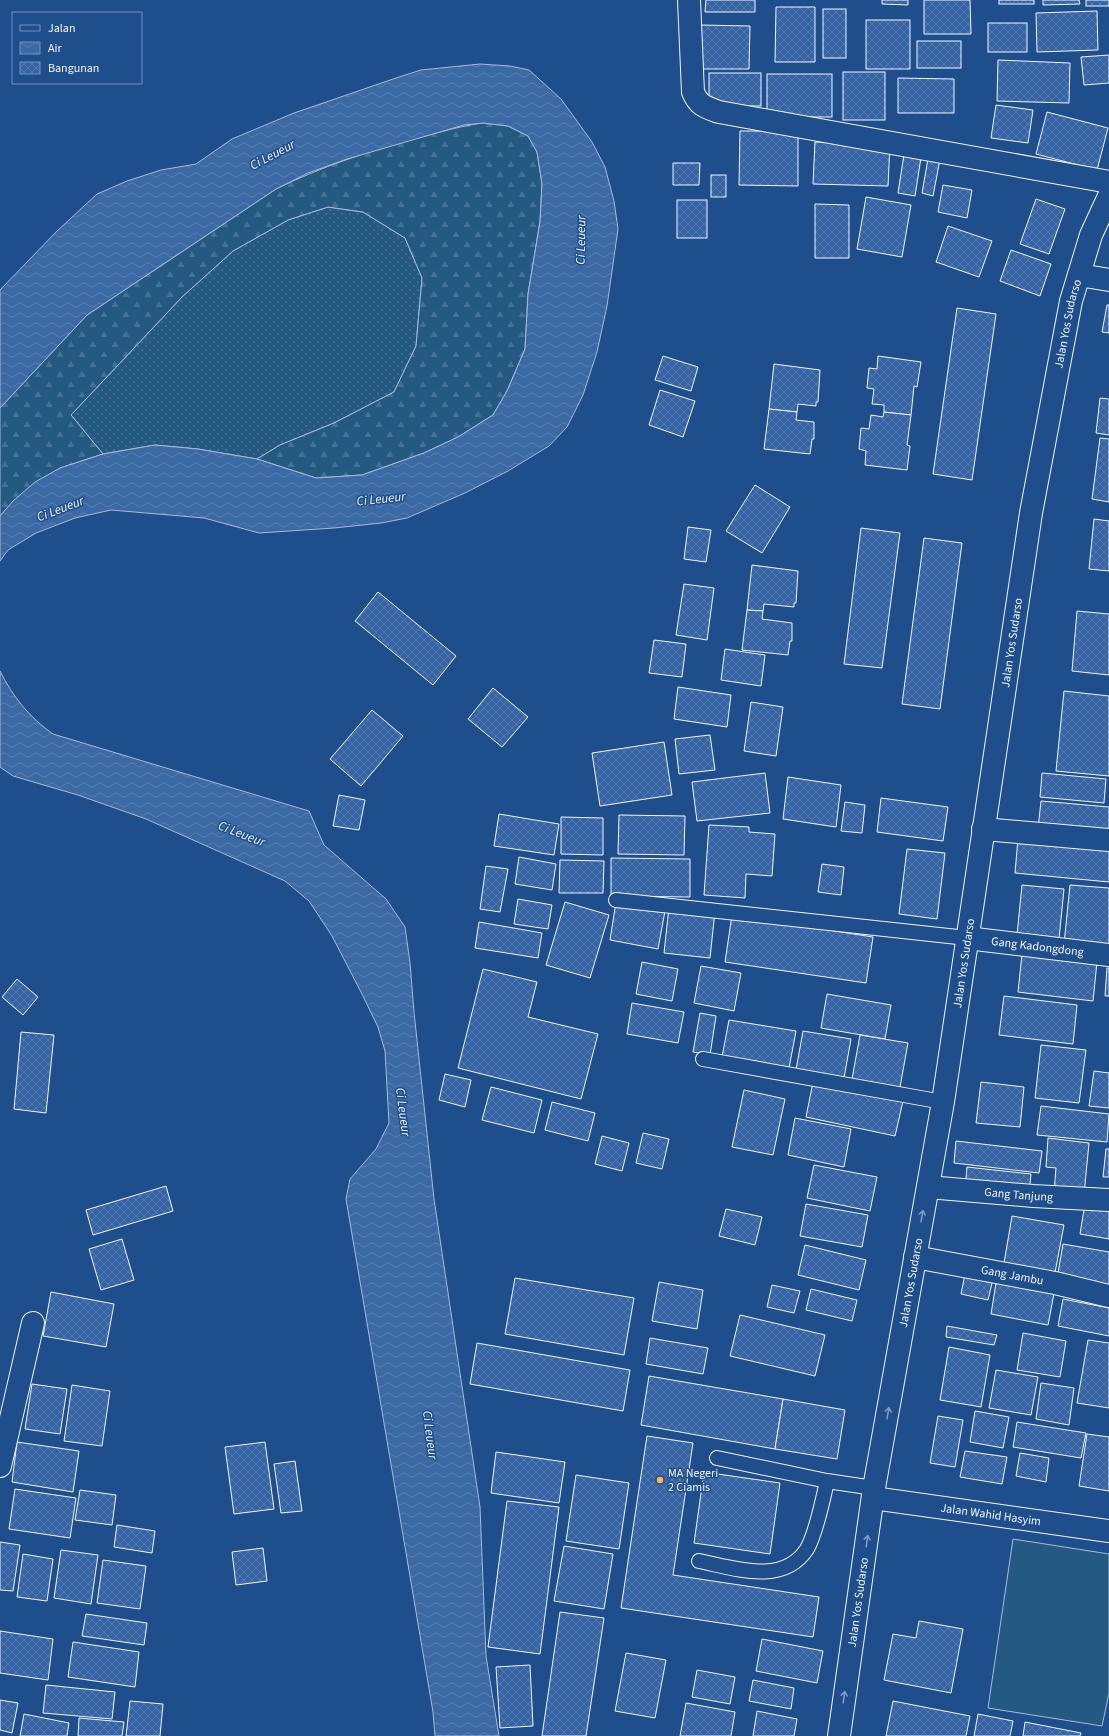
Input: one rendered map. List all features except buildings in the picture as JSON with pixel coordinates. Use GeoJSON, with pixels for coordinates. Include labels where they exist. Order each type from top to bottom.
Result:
{"type":"FeatureCollection","features":[{"type":"Feature","properties":{"kind":"street"},"geometry":{"type":"LineString","coordinates":[[689,0],[692,92],[698,102],[707,107],[719,112],[1109,182]]}},
{"type":"Feature","properties":{"kind":"street","name":"Jalan Yos Sudarso"},"geometry":{"type":"LineString","coordinates":[[839,1736],[874,1493],[942,1102],[1032,514],[1071,301],[1091,235],[1109,196]]}},
{"type":"Feature","properties":{"kind":"street"},"geometry":{"type":"LineString","coordinates":[[1079,275],[1109,280]]}},
{"type":"Feature","properties":{"kind":"street"},"geometry":{"type":"LineString","coordinates":[[983,829],[1109,840]]}},
{"type":"Feature","properties":{"kind":"street","name":"Gang Kadongdong"},"geometry":{"type":"LineString","coordinates":[[967,938],[1109,955]]}},
{"type":"Feature","properties":{"kind":"street","name":"Gang Tanjung"},"geometry":{"type":"LineString","coordinates":[[928,1187],[1034,1196],[1109,1200]]}},
{"type":"Feature","properties":{"kind":"street","name":"Gang Jambu"},"geometry":{"type":"LineString","coordinates":[[915,1256],[1055,1283],[1109,1296]]}},
{"type":"Feature","properties":{"kind":"street"},"geometry":{"type":"LineString","coordinates":[[0,1466],[33,1323]]}},
{"type":"Feature","properties":{"kind":"street","name":"Jalan Wahid Hasyim"},"geometry":{"type":"LineString","coordinates":[[874,1493],[1109,1531]]}},
{"type":"Feature","properties":{"kind":"lane"},"geometry":{"type":"LineString","coordinates":[[616,900],[967,938]]}},
{"type":"Feature","properties":{"kind":"lane"},"geometry":{"type":"LineString","coordinates":[[703,1059],[942,1102]]}},
{"type":"Feature","properties":{"kind":"lane"},"geometry":{"type":"LineString","coordinates":[[716,1458],[828,1481],[874,1493]]}},
{"type":"Feature","properties":{"kind":"lane"},"geometry":{"type":"LineString","coordinates":[[699,1561],[752,1572],[782,1570],[798,1561],[807,1548],[828,1481]]}},
{"type":"Feature","properties":{"kind":"green space"},"geometry":{"type":"Polygon","coordinates":[[[483,123],[508,126],[528,136],[537,152],[542,184],[540,221],[528,294],[525,349],[507,391],[493,415],[458,437],[424,453],[362,475],[316,478],[257,459],[280,445],[334,423],[394,392],[416,346],[422,278],[405,238],[363,212],[328,207],[288,220],[233,251],[182,297],[71,415],[103,454],[60,468],[14,501],[0,516],[0,408],[87,315],[276,189],[327,167],[361,155],[440,132],[483,123]]]}},
{"type":"Feature","properties":{"kind":"green space"},"geometry":{"type":"Polygon","coordinates":[[[328,207],[363,212],[405,238],[422,278],[416,346],[394,392],[334,423],[280,445],[257,459],[198,449],[155,445],[103,454],[71,415],[182,297],[233,251],[288,220],[328,207]]]}},
{"type":"Feature","properties":{"kind":"green space"},"geometry":{"type":"Polygon","coordinates":[[[1013,1539],[1109,1554],[1109,1693],[1102,1726],[988,1708],[1013,1539]]]}},
{"type":"Feature","properties":{"kind":"water","name":"Ci Leueur"},"geometry":{"type":"Polygon","coordinates":[[[480,64],[510,66],[529,70],[561,99],[592,142],[605,167],[614,201],[618,229],[607,306],[597,352],[583,395],[567,427],[549,446],[508,471],[465,493],[407,518],[381,523],[334,528],[259,533],[204,518],[111,510],[75,518],[36,533],[8,550],[0,561],[0,516],[13,501],[35,482],[60,468],[103,454],[155,445],[198,449],[257,459],[316,478],[362,475],[424,453],[458,437],[493,415],[507,391],[525,349],[528,294],[540,222],[542,184],[537,152],[528,136],[508,126],[483,123],[464,125],[347,159],[308,173],[276,189],[87,315],[0,408],[0,290],[56,232],[97,194],[127,181],[161,170],[196,164],[232,139],[294,113],[399,77],[421,70],[480,64]]]}},
{"type":"Feature","properties":{"kind":"water","name":"Ci Leueur"},"geometry":{"type":"Polygon","coordinates":[[[0,671],[22,706],[36,721],[53,734],[309,811],[324,845],[386,899],[405,927],[434,1199],[480,1507],[486,1656],[499,1736],[435,1736],[433,1712],[346,1199],[350,1179],[376,1149],[389,1123],[385,1051],[378,1027],[332,936],[309,901],[285,881],[146,819],[78,795],[13,776],[0,767],[0,671]]]}},
{"type":"Feature","properties":{"kind":"place","name":"MA Negeri 2 Ciamis"},"geometry":{"type":"Point","coordinates":[660,1480]}}]}
